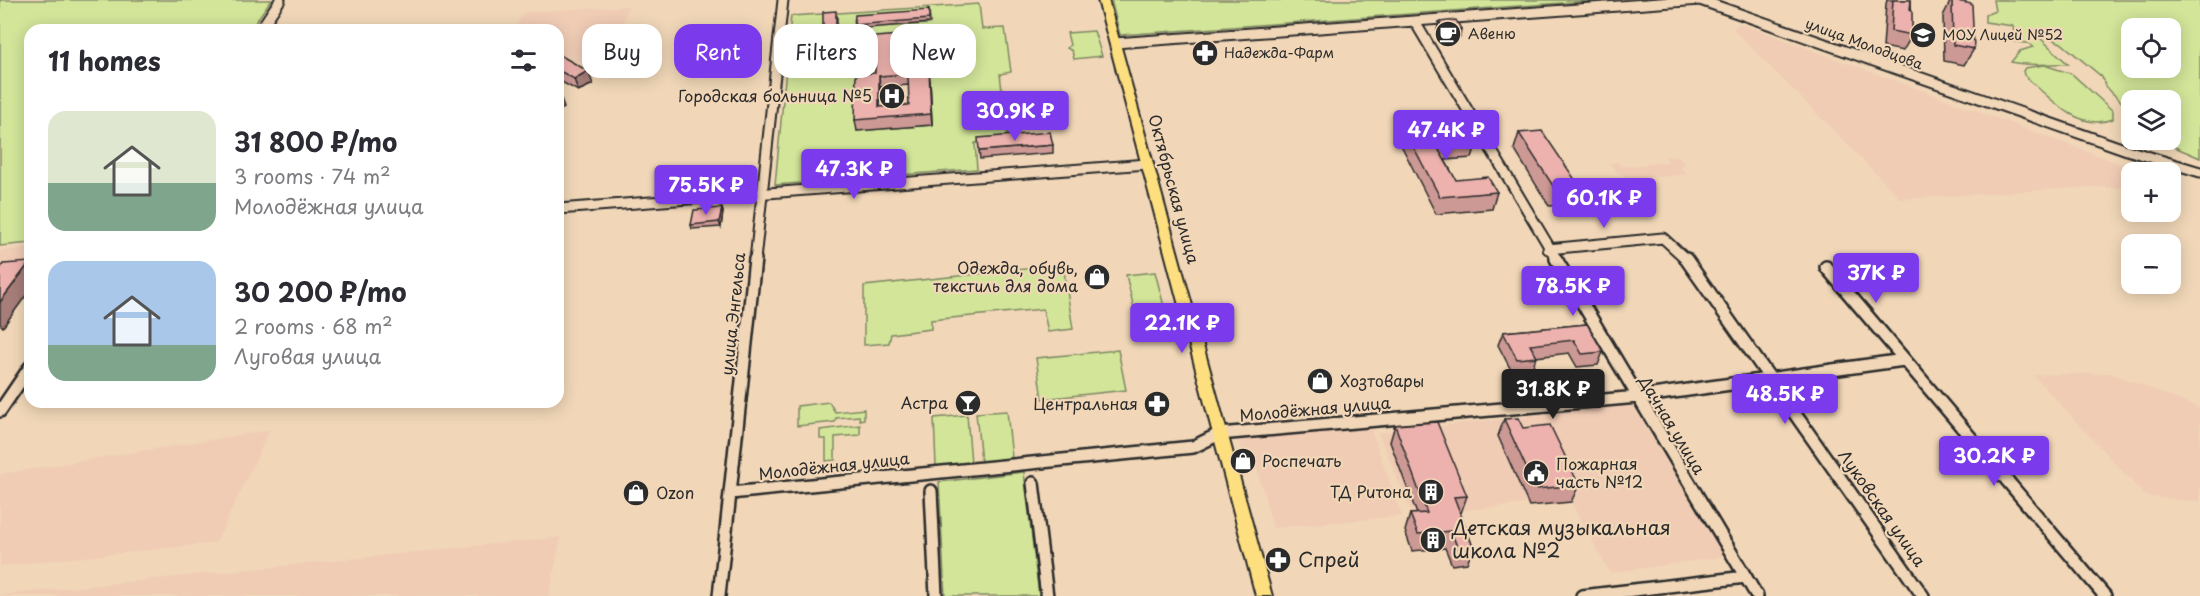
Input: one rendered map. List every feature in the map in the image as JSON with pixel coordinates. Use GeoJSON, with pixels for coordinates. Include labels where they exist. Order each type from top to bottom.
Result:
{"type":"FeatureCollection","features":[{"type":"Feature","properties":{"kind":"main road","name":"Октябрьская улица"},"geometry":{"type":"LineString","coordinates":[[1103,0],[1264,596]]}},
{"type":"Feature","properties":{"kind":"street"},"geometry":{"type":"LineString","coordinates":[[264,24],[280,0]]}},
{"type":"Feature","properties":{"kind":"street","name":"улица Энгельса"},"geometry":{"type":"LineString","coordinates":[[719,596],[783,0]]}},
{"type":"Feature","properties":{"kind":"street","name":"улица Молодцова"},"geometry":{"type":"LineString","coordinates":[[1115,43],[1700,0],[2106,143],[2200,172]]}},
{"type":"Feature","properties":{"kind":"street","name":"Дачная улица"},"geometry":{"type":"LineString","coordinates":[[1414,22],[1757,596]]}},
{"type":"Feature","properties":{"kind":"street"},"geometry":{"type":"LineString","coordinates":[[564,208],[1147,164]]}},
{"type":"Feature","properties":{"kind":"street","name":"Луковская улица"},"geometry":{"type":"LineString","coordinates":[[1548,249],[1663,238],[1684,256],[1923,596]]}},
{"type":"Feature","properties":{"kind":"street"},"geometry":{"type":"LineString","coordinates":[[1826,267],[2105,596]]}},
{"type":"Feature","properties":{"kind":"street","name":"Молодёжная улица"},"geometry":{"type":"LineString","coordinates":[[730,493],[1193,447],[1219,434],[1638,397],[1904,360]]}},
{"type":"Feature","properties":{"kind":"street"},"geometry":{"type":"LineString","coordinates":[[0,411],[24,376]]}},
{"type":"Feature","properties":{"kind":"street"},"geometry":{"type":"LineString","coordinates":[[1033,483],[1047,596]]}},
{"type":"Feature","properties":{"kind":"street"},"geometry":{"type":"LineString","coordinates":[[931,491],[936,596]]}},
{"type":"Feature","properties":{"kind":"street"},"geometry":{"type":"LineString","coordinates":[[1582,596],[1746,577]]}},
{"type":"Feature","properties":{"kind":"shaded area"},"geometry":{"type":"Polygon","coordinates":[[[628,6],[623,24],[582,24],[582,62],[577,62],[564,55],[564,24],[518,24],[523,12],[628,6]]]}},
{"type":"Feature","properties":{"kind":"shaded area"},"geometry":{"type":"Polygon","coordinates":[[[1739,23],[2121,164],[2121,187],[1901,199],[1733,29],[1739,23]]]}},
{"type":"Feature","properties":{"kind":"shaded area"},"geometry":{"type":"Polygon","coordinates":[[[1678,156],[1686,165],[1680,166],[1687,174],[1628,180],[1622,173],[1617,173],[1610,163],[1618,162],[1621,167],[1668,162],[1665,157],[1678,156]]]}},
{"type":"Feature","properties":{"kind":"shaded area"},"geometry":{"type":"Polygon","coordinates":[[[24,249],[24,267],[0,269],[0,251],[24,249]]]}},
{"type":"Feature","properties":{"kind":"shaded area"},"geometry":{"type":"Polygon","coordinates":[[[2111,373],[2200,408],[2200,502],[2145,496],[2033,375],[2111,373]]]}},
{"type":"Feature","properties":{"kind":"shaded area"},"geometry":{"type":"Polygon","coordinates":[[[1632,404],[1727,556],[1610,573],[1569,499],[1413,516],[1378,433],[1632,404]]]}},
{"type":"Feature","properties":{"kind":"shaded area"},"geometry":{"type":"Polygon","coordinates":[[[1369,424],[1402,516],[1273,528],[1253,455],[1243,455],[1238,436],[1369,424]]]}},
{"type":"Feature","properties":{"kind":"shaded area"},"geometry":{"type":"Polygon","coordinates":[[[270,430],[216,543],[0,566],[0,474],[270,430]]]}},
{"type":"Feature","properties":{"kind":"shaded area"},"geometry":{"type":"Polygon","coordinates":[[[561,537],[549,596],[0,596],[0,595],[561,537]]]}},
{"type":"Feature","properties":{"kind":"green space"},"geometry":{"type":"Polygon","coordinates":[[[0,0],[271,0],[254,24],[24,24],[24,244],[0,246],[0,0]]]}},
{"type":"Feature","properties":{"kind":"green space"},"geometry":{"type":"Polygon","coordinates":[[[1111,0],[1603,0],[1120,35],[1111,0]]]}},
{"type":"Feature","properties":{"kind":"green space"},"geometry":{"type":"Polygon","coordinates":[[[1993,0],[2200,0],[2200,158],[2181,150],[2181,90],[2121,90],[2121,101],[2105,86],[2102,77],[2061,43],[2048,37],[2039,37],[2068,64],[2032,65],[2011,62],[2020,51],[2033,47],[2028,43],[2015,42],[2013,26],[1985,22],[1985,15],[1995,11],[1993,0]]]}},
{"type":"Feature","properties":{"kind":"green space"},"geometry":{"type":"Polygon","coordinates":[[[979,4],[982,29],[1005,28],[1011,72],[1000,74],[1008,140],[975,143],[977,169],[775,185],[785,78],[878,78],[878,27],[890,26],[890,78],[976,78],[976,24],[929,24],[929,14],[876,24],[790,24],[791,16],[979,4]],[[930,81],[877,83],[857,131],[932,125],[930,81]]]}},
{"type":"Feature","properties":{"kind":"green space"},"geometry":{"type":"Polygon","coordinates":[[[1094,31],[1102,56],[1074,59],[1072,51],[1067,48],[1070,45],[1067,33],[1094,31]]]}},
{"type":"Feature","properties":{"kind":"green space"},"geometry":{"type":"Polygon","coordinates":[[[2044,65],[2072,74],[2113,111],[2113,119],[2100,122],[2088,121],[2064,110],[2024,75],[2025,68],[2044,65]]]}},
{"type":"Feature","properties":{"kind":"green space"},"geometry":{"type":"Polygon","coordinates":[[[1063,265],[1073,329],[1048,332],[1043,309],[931,320],[931,329],[891,334],[889,343],[864,345],[864,286],[1063,265]]]}},
{"type":"Feature","properties":{"kind":"green space"},"geometry":{"type":"Polygon","coordinates":[[[1155,272],[1166,314],[1136,317],[1126,275],[1155,272]]]}},
{"type":"Feature","properties":{"kind":"green space"},"geometry":{"type":"Polygon","coordinates":[[[1118,350],[1126,390],[1042,399],[1036,358],[1118,350]]]}},
{"type":"Feature","properties":{"kind":"green space"},"geometry":{"type":"Polygon","coordinates":[[[829,402],[835,412],[864,409],[864,419],[860,420],[859,416],[836,418],[835,422],[797,426],[797,406],[829,402]]]}},
{"type":"Feature","properties":{"kind":"green space"},"geometry":{"type":"Polygon","coordinates":[[[1007,411],[1012,458],[981,462],[976,413],[1007,411]]]}},
{"type":"Feature","properties":{"kind":"green space"},"geometry":{"type":"Polygon","coordinates":[[[967,415],[971,463],[936,466],[934,418],[967,415]]]}},
{"type":"Feature","properties":{"kind":"green space"},"geometry":{"type":"Polygon","coordinates":[[[860,425],[860,435],[835,437],[835,460],[826,461],[826,439],[820,439],[820,430],[860,425]]]}},
{"type":"Feature","properties":{"kind":"green space"},"geometry":{"type":"Polygon","coordinates":[[[1024,472],[1039,596],[945,596],[939,482],[1024,472]]]}},
{"type":"Feature","properties":{"kind":"building"},"geometry":{"type":"Polygon","coordinates":[[[1893,0],[1911,0],[1912,35],[1891,31],[1893,0]]]}},
{"type":"Feature","properties":{"kind":"building"},"geometry":{"type":"Polygon","coordinates":[[[1952,0],[1972,4],[1974,49],[1953,45],[1952,0]]]}},
{"type":"Feature","properties":{"kind":"building"},"geometry":{"type":"Polygon","coordinates":[[[929,10],[929,19],[866,24],[854,24],[855,15],[929,10]]]}},
{"type":"Feature","properties":{"kind":"building"},"geometry":{"type":"Polygon","coordinates":[[[836,11],[836,24],[823,24],[823,12],[836,11]]]}},
{"type":"Feature","properties":{"kind":"building"},"geometry":{"type":"Polygon","coordinates":[[[1456,20],[1461,29],[1445,31],[1439,22],[1456,20]]]}},
{"type":"Feature","properties":{"kind":"building"},"geometry":{"type":"Polygon","coordinates":[[[890,36],[890,75],[879,76],[879,107],[909,105],[908,78],[929,78],[931,114],[855,120],[856,78],[878,78],[878,37],[890,36]]]}},
{"type":"Feature","properties":{"kind":"building"},"geometry":{"type":"Polygon","coordinates":[[[564,57],[582,68],[582,74],[574,79],[564,73],[564,57]]]}},
{"type":"Feature","properties":{"kind":"building"},"geometry":{"type":"Polygon","coordinates":[[[1467,126],[1477,141],[1436,145],[1456,180],[1488,177],[1497,192],[1440,197],[1405,131],[1467,126]]]}},
{"type":"Feature","properties":{"kind":"building"},"geometry":{"type":"Polygon","coordinates":[[[1542,131],[1580,187],[1555,189],[1519,133],[1542,131]]]}},
{"type":"Feature","properties":{"kind":"building"},"geometry":{"type":"Polygon","coordinates":[[[1050,132],[1053,145],[979,151],[978,138],[1050,132]]]}},
{"type":"Feature","properties":{"kind":"building"},"geometry":{"type":"Polygon","coordinates":[[[722,208],[719,222],[691,225],[694,210],[722,208]]]}},
{"type":"Feature","properties":{"kind":"building"},"geometry":{"type":"Polygon","coordinates":[[[24,262],[24,270],[0,302],[0,269],[3,264],[24,262]]]}},
{"type":"Feature","properties":{"kind":"building"},"geometry":{"type":"Polygon","coordinates":[[[1587,324],[1603,352],[1582,354],[1574,340],[1530,345],[1537,357],[1517,359],[1503,332],[1587,324]]]}},
{"type":"Feature","properties":{"kind":"building"},"geometry":{"type":"Polygon","coordinates":[[[1518,418],[1523,428],[1550,425],[1579,485],[1536,489],[1504,419],[1518,418]]]}},
{"type":"Feature","properties":{"kind":"building"},"geometry":{"type":"Polygon","coordinates":[[[1437,422],[1467,496],[1454,497],[1473,547],[1458,549],[1451,531],[1418,534],[1410,514],[1427,513],[1395,425],[1437,422]]]}},
{"type":"Feature","properties":{"kind":"place","name":"Авеню"},"geometry":{"type":"Point","coordinates":[1448,34]}},
{"type":"Feature","properties":{"kind":"place","name":"МОУ Лицей №52"},"geometry":{"type":"Point","coordinates":[1923,35]}},
{"type":"Feature","properties":{"kind":"place","name":"Надежда-Фарм"},"geometry":{"type":"Point","coordinates":[1205,53]}},
{"type":"Feature","properties":{"kind":"place","name":"Городская больница №5"},"geometry":{"type":"Point","coordinates":[892,96]}},
{"type":"Feature","properties":{"kind":"place","name":"Одежда, обувь, текстиль для дома"},"geometry":{"type":"Point","coordinates":[1097,277]}},
{"type":"Feature","properties":{"kind":"place","name":"Хозтовары"},"geometry":{"type":"Point","coordinates":[1320,381]}},
{"type":"Feature","properties":{"kind":"place","name":"Астра"},"geometry":{"type":"Point","coordinates":[968,403]}},
{"type":"Feature","properties":{"kind":"place","name":"Центральная"},"geometry":{"type":"Point","coordinates":[1157,404]}},
{"type":"Feature","properties":{"kind":"place","name":"Роспечать"},"geometry":{"type":"Point","coordinates":[1243,461]}},
{"type":"Feature","properties":{"kind":"place","name":"Пожарная часть №12"},"geometry":{"type":"Point","coordinates":[1536,473]}},
{"type":"Feature","properties":{"kind":"place","name":"ТД Ритона"},"geometry":{"type":"Point","coordinates":[1431,492]}},
{"type":"Feature","properties":{"kind":"place","name":"Ozon"},"geometry":{"type":"Point","coordinates":[636,493]}},
{"type":"Feature","properties":{"kind":"place","name":"Детская музыкальная школа №2"},"geometry":{"type":"Point","coordinates":[1433,540]}},
{"type":"Feature","properties":{"kind":"place","name":"Спрей"},"geometry":{"type":"Point","coordinates":[1278,560]}}]}
